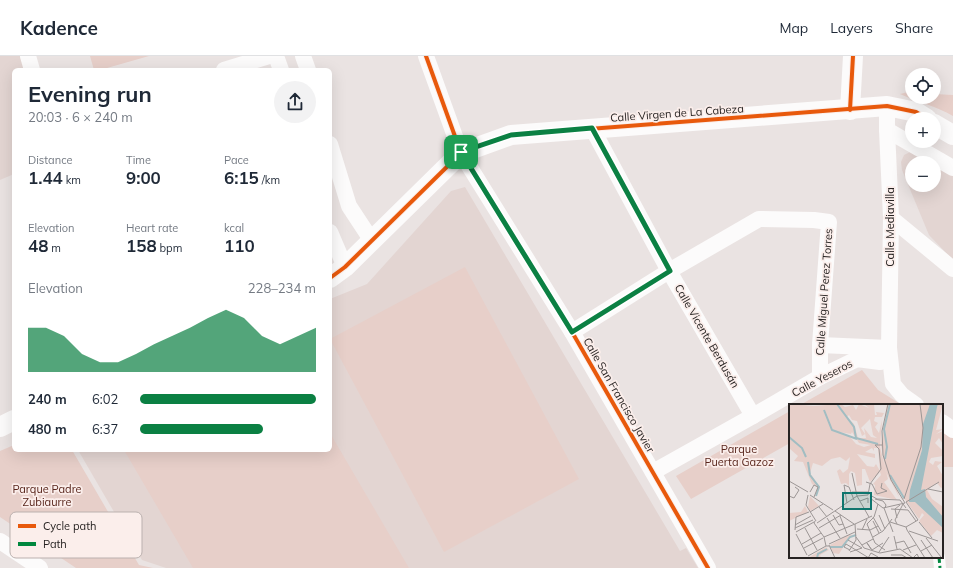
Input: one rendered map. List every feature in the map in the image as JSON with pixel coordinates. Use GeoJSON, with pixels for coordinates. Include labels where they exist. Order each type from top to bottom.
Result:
{"type":"FeatureCollection","features":[{"type":"Feature","properties":{"kind":"street"},"geometry":{"type":"LineString","coordinates":[[28,56],[31,68]]}},
{"type":"Feature","properties":{"kind":"street"},"geometry":{"type":"LineString","coordinates":[[230,68],[269,56]]}},
{"type":"Feature","properties":{"kind":"street"},"geometry":{"type":"LineString","coordinates":[[276,56],[280,68]]}},
{"type":"Feature","properties":{"kind":"street"},"geometry":{"type":"LineString","coordinates":[[303,56],[307,68]]}},
{"type":"Feature","properties":{"kind":"street","name":"Calle San Francisco Javier"},"geometry":{"type":"LineString","coordinates":[[426,56],[461,152],[572,332],[708,568]]}},
{"type":"Feature","properties":{"kind":"street"},"geometry":{"type":"LineString","coordinates":[[850,110],[853,56]]}},
{"type":"Feature","properties":{"kind":"street","name":"Calle Virgen de La Cabeza"},"geometry":{"type":"LineString","coordinates":[[338,273],[461,152],[511,135],[887,106],[916,112]]}},
{"type":"Feature","properties":{"kind":"street","name":"Calle Mediavilla"},"geometry":{"type":"LineString","coordinates":[[887,106],[891,218],[889,348]]}},
{"type":"Feature","properties":{"kind":"street","name":"Calle Vicente Berdusán"},"geometry":{"type":"LineString","coordinates":[[592,128],[670,271],[752,416]]}},
{"type":"Feature","properties":{"kind":"street"},"geometry":{"type":"LineString","coordinates":[[941,128],[953,135]]}},
{"type":"Feature","properties":{"kind":"street"},"geometry":{"type":"LineString","coordinates":[[887,130],[953,168]]}},
{"type":"Feature","properties":{"kind":"street"},"geometry":{"type":"LineString","coordinates":[[332,151],[349,206],[372,241]]}},
{"type":"Feature","properties":{"kind":"street"},"geometry":{"type":"LineString","coordinates":[[891,218],[953,269]]}},
{"type":"Feature","properties":{"kind":"street","name":"Calle Miguel Perez Torres"},"geometry":{"type":"LineString","coordinates":[[670,271],[759,219],[814,220],[829,222],[820,345],[820,377]]}},
{"type":"Feature","properties":{"kind":"street"},"geometry":{"type":"LineString","coordinates":[[332,242],[338,273]]}},
{"type":"Feature","properties":{"kind":"street"},"geometry":{"type":"LineString","coordinates":[[572,332],[670,271]]}},
{"type":"Feature","properties":{"kind":"street"},"geometry":{"type":"LineString","coordinates":[[820,345],[889,348],[893,384],[902,396],[914,404]]}},
{"type":"Feature","properties":{"kind":"street","name":"Calle Yeseros"},"geometry":{"type":"LineString","coordinates":[[653,472],[820,377],[857,360],[880,362],[886,357],[889,348]]}},
{"type":"Feature","properties":{"kind":"street"},"geometry":{"type":"LineString","coordinates":[[0,427],[12,421]]}},
{"type":"Feature","properties":{"kind":"street"},"geometry":{"type":"LineString","coordinates":[[943,423],[953,430]]}},
{"type":"Feature","properties":{"kind":"street"},"geometry":{"type":"LineString","coordinates":[[0,542],[10,548]]}},
{"type":"Feature","properties":{"kind":"street"},"geometry":{"type":"LineString","coordinates":[[25,558],[40,568]]}},
{"type":"Feature","properties":{"kind":"street"},"geometry":{"type":"LineString","coordinates":[[939,558],[940,568]]}},
{"type":"Feature","properties":{"kind":"shaded area"},"geometry":{"type":"Polygon","coordinates":[[[0,56],[20,56],[24,68],[12,68],[12,175],[0,180],[0,56]]]}},
{"type":"Feature","properties":{"kind":"shaded area"},"geometry":{"type":"Polygon","coordinates":[[[912,151],[922,156],[905,156],[905,177],[901,162],[904,155],[912,151]]]}},
{"type":"Feature","properties":{"kind":"shaded area"},"geometry":{"type":"Polygon","coordinates":[[[941,166],[953,172],[953,260],[929,235],[911,192],[941,192],[941,166]]]}},
{"type":"Feature","properties":{"kind":"shaded area"},"geometry":{"type":"Polygon","coordinates":[[[465,187],[680,551],[686,548],[698,568],[166,568],[142,560],[142,512],[114,512],[79,452],[332,452],[332,298],[367,284],[451,191],[465,187]]]}},
{"type":"Feature","properties":{"kind":"green space"},"geometry":{"type":"Polygon","coordinates":[[[90,56],[149,56],[107,68],[93,68],[90,56]]]}},
{"type":"Feature","properties":{"kind":"green space"},"geometry":{"type":"Polygon","coordinates":[[[941,94],[953,95],[953,116],[926,104],[941,104],[941,94]]]}},
{"type":"Feature","properties":{"kind":"green space"},"geometry":{"type":"Polygon","coordinates":[[[465,267],[579,479],[444,552],[332,343],[332,338],[465,267]]]}},
{"type":"Feature","properties":{"kind":"green space"},"geometry":{"type":"Polygon","coordinates":[[[862,370],[878,390],[900,404],[802,404],[862,370]]]}},
{"type":"Feature","properties":{"kind":"green space","name":"Parque Puerta Gazoz"},"geometry":{"type":"Polygon","coordinates":[[[789,412],[789,444],[691,499],[676,476],[789,412]]]}},
{"type":"Feature","properties":{"kind":"green space"},"geometry":{"type":"Polygon","coordinates":[[[943,431],[953,437],[953,467],[943,467],[943,431]]]}},
{"type":"Feature","properties":{"kind":"green space"},"geometry":{"type":"Polygon","coordinates":[[[332,436],[409,568],[193,568],[125,452],[332,452],[332,436]]]}},
{"type":"Feature","properties":{"kind":"green space","name":"Parque Padre Zubiaurre"},"geometry":{"type":"Polygon","coordinates":[[[12,446],[12,452],[73,452],[108,512],[10,512],[10,524],[0,517],[0,451],[12,446]]]}},
{"type":"Feature","properties":{"kind":"green space"},"geometry":{"type":"Polygon","coordinates":[[[61,558],[135,558],[139,565],[153,568],[76,568],[61,558]]]}},
{"type":"Feature","properties":{"kind":"marked path"},"geometry":{"type":"LineString","coordinates":[[939,558],[940,568]]}},
{"type":"Feature","properties":{"kind":"cycle path"},"geometry":{"type":"LineString","coordinates":[[426,56],[461,153],[572,332],[708,568]]}},
{"type":"Feature","properties":{"kind":"cycle path"},"geometry":{"type":"LineString","coordinates":[[850,110],[853,56]]}},
{"type":"Feature","properties":{"kind":"cycle path"},"geometry":{"type":"LineString","coordinates":[[332,277],[345,267],[461,153],[511,135],[887,106],[916,112]]}},
{"type":"Feature","properties":{"kind":"route"},"geometry":{"type":"LineString","coordinates":[[592,128],[670,271],[572,332],[461,152],[511,135],[592,128]]}}]}
